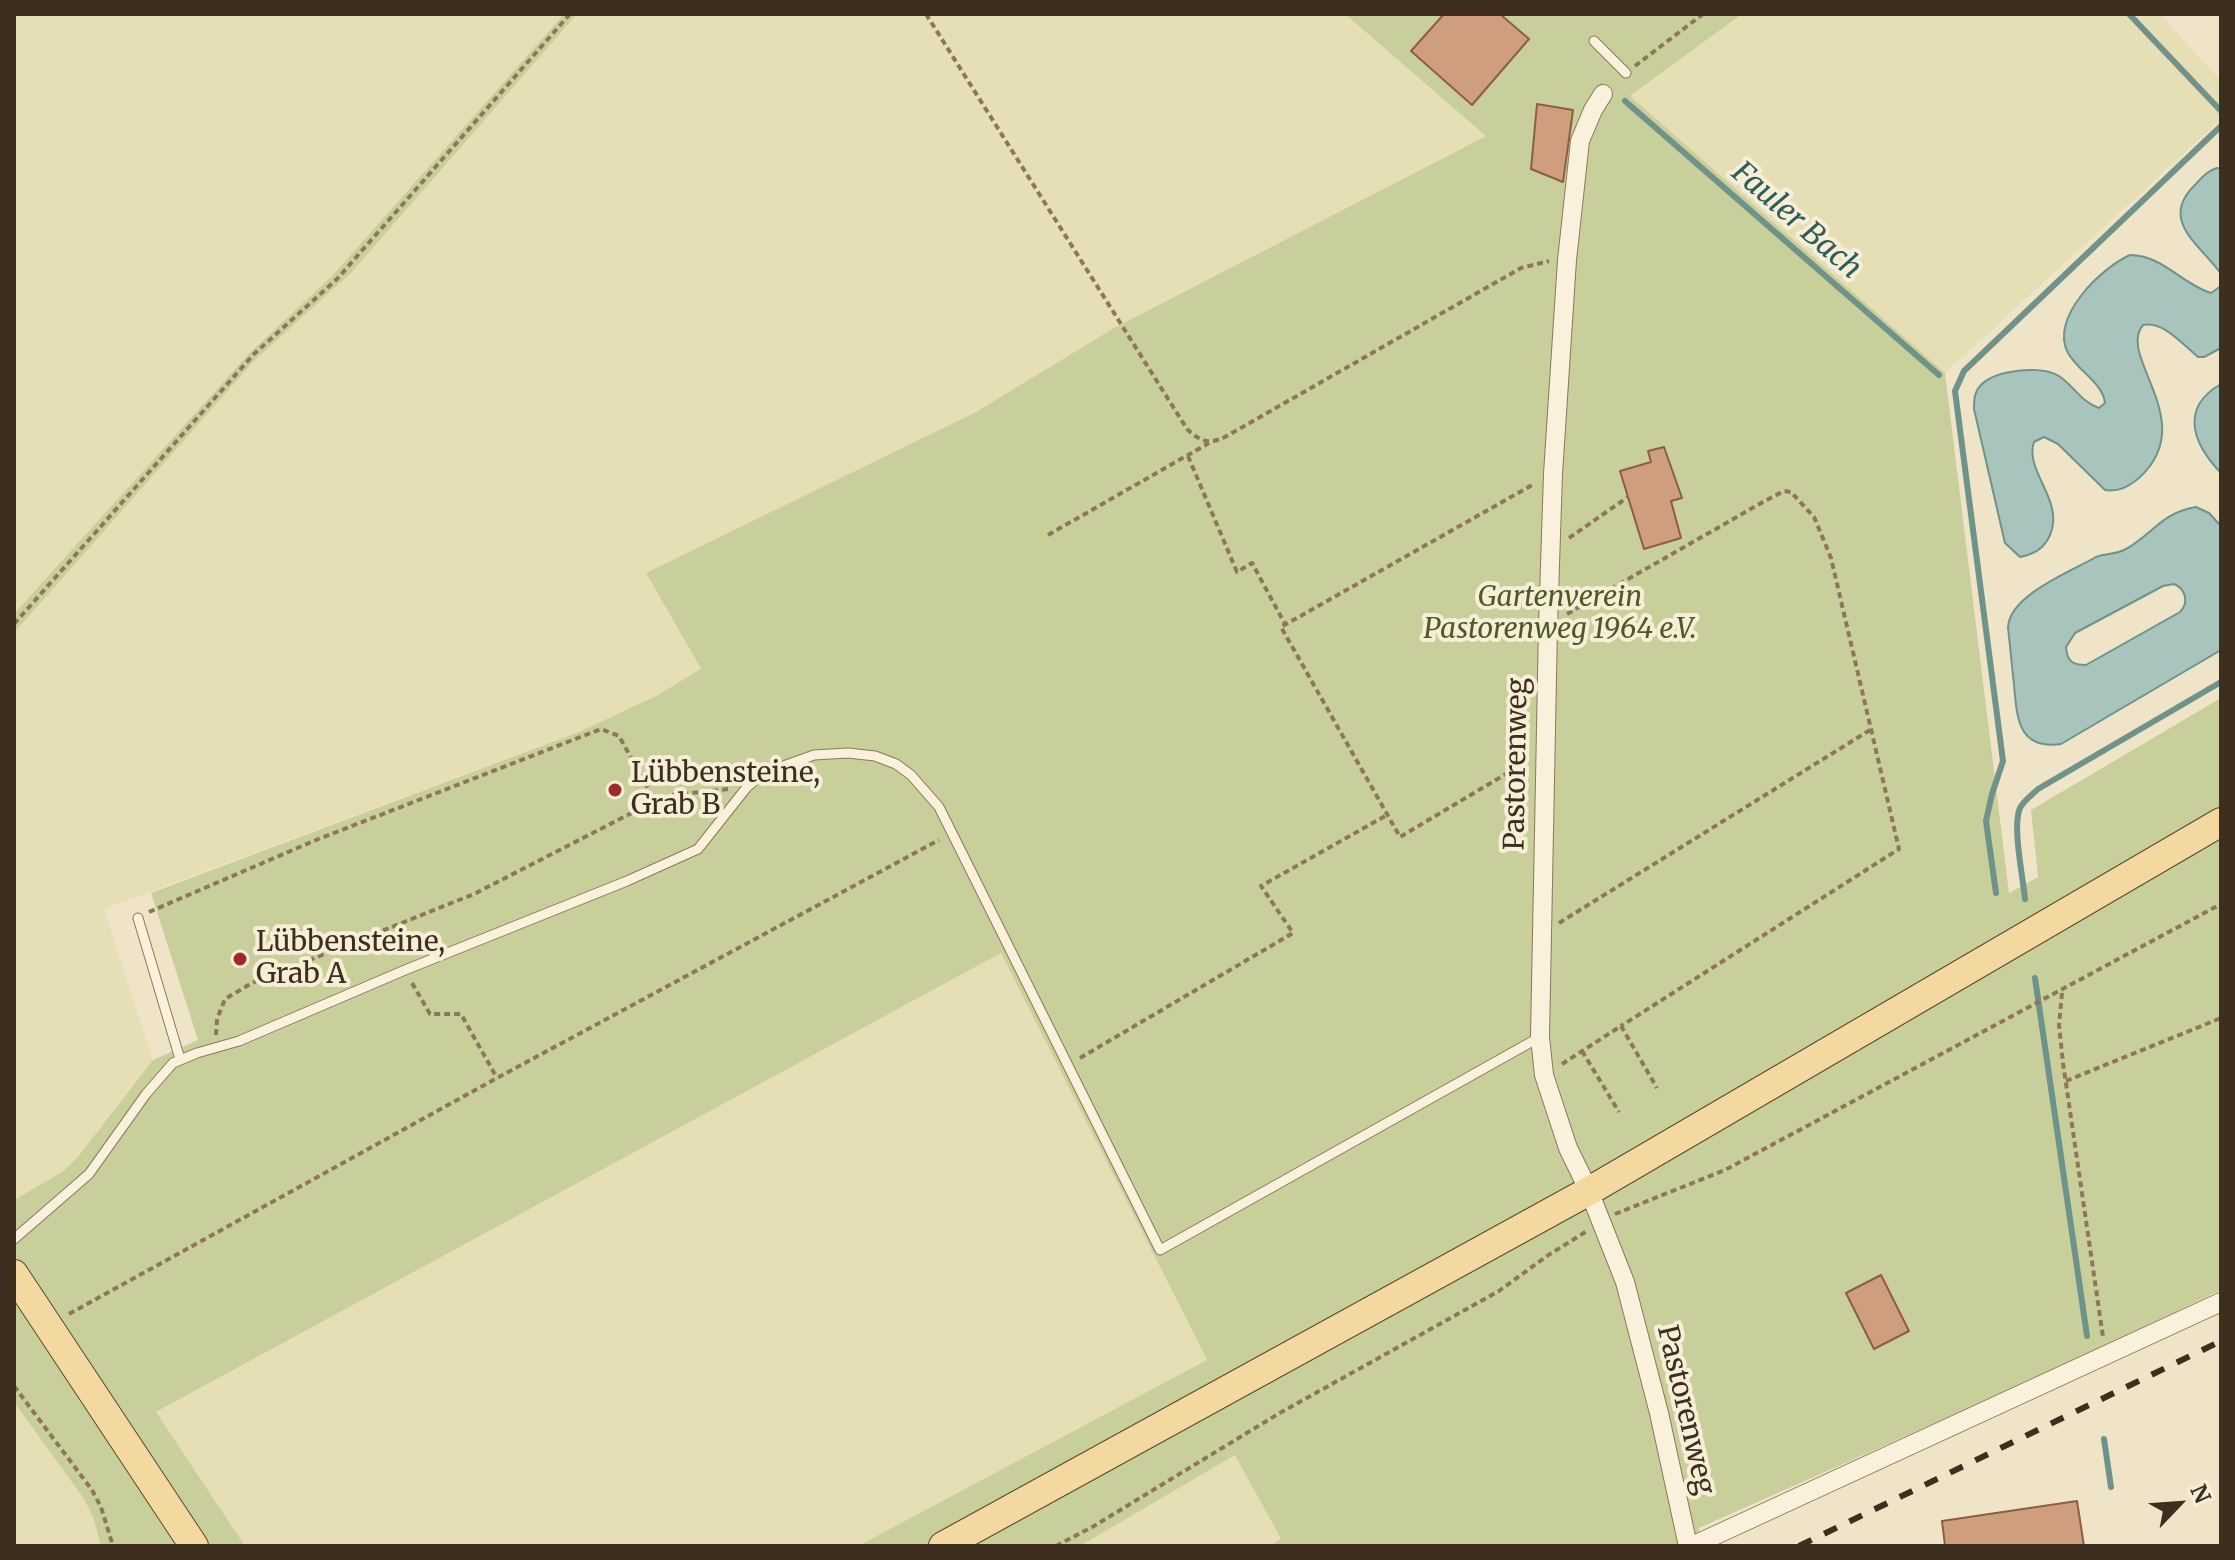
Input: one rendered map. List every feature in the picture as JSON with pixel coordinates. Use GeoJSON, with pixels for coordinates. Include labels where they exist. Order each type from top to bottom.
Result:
{"type":"FeatureCollection","features":[{"type":"Feature","properties":{"kind":"main road"},"geometry":{"type":"LineString","coordinates":[[943,1546],[1589,1191],[2221,822]]}},
{"type":"Feature","properties":{"kind":"main road"},"geometry":{"type":"LineString","coordinates":[[14,1274],[194,1546]]}},
{"type":"Feature","properties":{"kind":"street","name":"Pastorenweg"},"geometry":{"type":"LineString","coordinates":[[1603,94],[1580,141],[1567,260],[1553,474],[1540,1037],[1544,1075],[1568,1148],[1589,1191],[1625,1282],[1690,1546],[2221,1302]]}},
{"type":"Feature","properties":{"kind":"lane"},"geometry":{"type":"LineString","coordinates":[[1594,41],[1626,73]]}},
{"type":"Feature","properties":{"kind":"lane"},"geometry":{"type":"LineString","coordinates":[[14,1239],[89,1174],[151,1087],[165,1070],[180,1059],[239,1041],[698,849],[747,787],[764,773],[814,755],[848,753],[875,756],[896,764],[925,789],[939,807],[1160,1250],[1540,1037]]}},
{"type":"Feature","properties":{"kind":"lane"},"geometry":{"type":"LineString","coordinates":[[138,918],[180,1059]]}},
{"type":"Feature","properties":{"kind":"path"},"geometry":{"type":"LineString","coordinates":[[14,624],[254,354],[337,279],[570,14]]}},
{"type":"Feature","properties":{"kind":"path"},"geometry":{"type":"LineString","coordinates":[[926,14],[1187,429],[1203,442],[1211,442]]}},
{"type":"Feature","properties":{"kind":"path"},"geometry":{"type":"LineString","coordinates":[[1626,73],[1703,14]]}},
{"type":"Feature","properties":{"kind":"path"},"geometry":{"type":"LineString","coordinates":[[1048,535],[1521,268],[1567,260]]}},
{"type":"Feature","properties":{"kind":"path"},"geometry":{"type":"LineString","coordinates":[[1188,456],[1237,572],[1252,563],[1285,625]]}},
{"type":"Feature","properties":{"kind":"path"},"geometry":{"type":"LineString","coordinates":[[1546,751],[1400,837],[1281,627],[1553,474]]}},
{"type":"Feature","properties":{"kind":"path"},"geometry":{"type":"LineString","coordinates":[[1544,1075],[1899,849],[1831,558],[1814,517],[1791,492],[1784,491],[1763,502],[1548,626]]}},
{"type":"Feature","properties":{"kind":"path"},"geometry":{"type":"LineString","coordinates":[[1551,551],[1628,497]]}},
{"type":"Feature","properties":{"kind":"path"},"geometry":{"type":"LineString","coordinates":[[138,918],[303,845],[601,729],[619,736],[655,801]]}},
{"type":"Feature","properties":{"kind":"path"},"geometry":{"type":"LineString","coordinates":[[1541,934],[1870,730]]}},
{"type":"Feature","properties":{"kind":"path"},"geometry":{"type":"LineString","coordinates":[[215,1048],[217,1019],[225,999],[252,983],[474,894],[655,801],[672,795],[747,787]]}},
{"type":"Feature","properties":{"kind":"path"},"geometry":{"type":"LineString","coordinates":[[1067,1066],[1293,933],[1261,886],[1387,815]]}},
{"type":"Feature","properties":{"kind":"path"},"geometry":{"type":"LineString","coordinates":[[67,1315],[951,833]]}},
{"type":"Feature","properties":{"kind":"path"},"geometry":{"type":"LineString","coordinates":[[1056,1546],[1278,1414],[1499,1291],[1547,1256],[1622,1210],[1725,1170],[2221,904]]}},
{"type":"Feature","properties":{"kind":"path"},"geometry":{"type":"LineString","coordinates":[[405,970],[430,1014],[461,1014],[497,1078]]}},
{"type":"Feature","properties":{"kind":"path"},"geometry":{"type":"LineString","coordinates":[[2062,991],[2059,1025],[2106,1355]]}},
{"type":"Feature","properties":{"kind":"path"},"geometry":{"type":"LineString","coordinates":[[2066,1081],[2221,1018]]}},
{"type":"Feature","properties":{"kind":"path"},"geometry":{"type":"LineString","coordinates":[[1621,1026],[1657,1088]]}},
{"type":"Feature","properties":{"kind":"path"},"geometry":{"type":"LineString","coordinates":[[1582,1051],[1619,1112]]}},
{"type":"Feature","properties":{"kind":"path"},"geometry":{"type":"LineString","coordinates":[[14,1386],[92,1490],[101,1507],[113,1546]]}},
{"type":"Feature","properties":{"kind":"shaded area"},"geometry":{"type":"Polygon","coordinates":[[[14,14],[564,14],[333,275],[250,351],[14,614],[14,14]]]}},
{"type":"Feature","properties":{"kind":"shaded area"},"geometry":{"type":"Polygon","coordinates":[[[577,14],[1345,14],[1487,135],[1114,328],[976,412],[646,574],[701,670],[656,696],[579,732],[104,909],[153,1060],[77,1158],[62,1172],[14,1200],[14,633],[255,360],[351,273],[577,14]]]}},
{"type":"Feature","properties":{"kind":"shaded area"},"geometry":{"type":"Polygon","coordinates":[[[1742,14],[2160,14],[2221,81],[2221,119],[1945,373],[1630,96],[1742,14]]]}},
{"type":"Feature","properties":{"kind":"shaded area"},"geometry":{"type":"Polygon","coordinates":[[[1001,953],[1207,1361],[858,1546],[245,1546],[155,1413],[1001,953]]]}},
{"type":"Feature","properties":{"kind":"shaded area"},"geometry":{"type":"Polygon","coordinates":[[[14,1402],[84,1499],[101,1546],[14,1546],[14,1402]]]}},
{"type":"Feature","properties":{"kind":"shaded area"},"geometry":{"type":"Polygon","coordinates":[[[1236,1454],[1281,1540],[1269,1546],[1080,1546],[1236,1454]]]}},
{"type":"Feature","properties":{"kind":"green space"},"geometry":{"type":"Polygon","coordinates":[[[564,14],[577,14],[351,273],[255,360],[14,633],[14,614],[251,351],[333,275],[564,14]]]}},
{"type":"Feature","properties":{"kind":"green space","name":"Gartenverein Pastorenweg 1964 e.V."},"geometry":{"type":"Polygon","coordinates":[[[1345,14],[1742,14],[1630,96],[1945,373],[2009,893],[2038,877],[2031,810],[2221,698],[2221,1290],[2050,1372],[1699,1528],[1700,1546],[1269,1546],[1281,1539],[1235,1455],[1080,1546],[858,1546],[1207,1360],[1001,953],[156,1412],[245,1546],[101,1546],[84,1499],[14,1402],[14,1200],[62,1172],[77,1158],[153,1060],[198,1040],[151,893],[579,732],[656,696],[701,669],[646,573],[976,412],[1114,328],[1486,136],[1345,14]]]}},
{"type":"Feature","properties":{"kind":"water"},"geometry":{"type":"Polygon","coordinates":[[[2217,168],[2221,169],[2221,274],[2188,234],[2180,212],[2193,187],[2217,168]]]}},
{"type":"Feature","properties":{"kind":"water"},"geometry":{"type":"Polygon","coordinates":[[[2130,255],[2152,260],[2211,293],[2221,286],[2221,348],[2198,357],[2165,330],[2143,325],[2138,338],[2140,354],[2160,413],[2162,435],[2156,457],[2131,484],[2105,490],[2058,444],[2044,437],[2034,442],[2034,464],[2049,498],[2053,522],[2048,540],[2042,547],[2020,557],[2005,543],[1974,409],[1976,394],[1981,385],[1997,376],[2030,370],[2059,376],[2082,398],[2099,408],[2105,403],[2100,389],[2068,353],[2064,339],[2066,325],[2072,310],[2093,282],[2130,255]]]}},
{"type":"Feature","properties":{"kind":"water"},"geometry":{"type":"Polygon","coordinates":[[[2221,384],[2221,473],[2203,450],[2195,427],[2195,415],[2199,404],[2221,384]]]}},
{"type":"Feature","properties":{"kind":"water"},"geometry":{"type":"Polygon","coordinates":[[[2196,507],[2209,513],[2221,526],[2221,650],[2061,744],[2047,745],[2028,737],[2022,729],[2017,709],[2008,627],[2011,615],[2043,586],[2096,557],[2126,549],[2166,519],[2196,507]],[[2163,586],[2075,633],[2066,647],[2069,659],[2086,665],[2180,612],[2185,601],[2184,593],[2178,586],[2163,586]]]}},
{"type":"Feature","properties":{"kind":"building"},"geometry":{"type":"Polygon","coordinates":[[[1444,14],[1500,14],[1529,39],[1472,105],[1411,51],[1444,14]]]}},
{"type":"Feature","properties":{"kind":"building"},"geometry":{"type":"Polygon","coordinates":[[[1537,104],[1573,110],[1563,182],[1531,169],[1537,104]]]}},
{"type":"Feature","properties":{"kind":"building"},"geometry":{"type":"Polygon","coordinates":[[[1664,447],[1682,498],[1671,501],[1681,538],[1644,549],[1620,471],[1651,462],[1648,451],[1664,447]]]}},
{"type":"Feature","properties":{"kind":"building"},"geometry":{"type":"Polygon","coordinates":[[[1881,1275],[1909,1331],[1874,1349],[1846,1293],[1881,1275]]]}},
{"type":"Feature","properties":{"kind":"building"},"geometry":{"type":"Polygon","coordinates":[[[2077,1501],[2084,1546],[1945,1546],[1942,1521],[2077,1501]]]}},
{"type":"Feature","properties":{"kind":"waterway"},"geometry":{"type":"LineString","coordinates":[[2129,14],[2221,111]]}},
{"type":"Feature","properties":{"kind":"waterway","name":"Fauler Bach"},"geometry":{"type":"LineString","coordinates":[[1625,101],[1939,375]]}},
{"type":"Feature","properties":{"kind":"waterway"},"geometry":{"type":"LineString","coordinates":[[1996,893],[1986,821],[2003,761],[1955,391],[1964,371],[2221,126]]}},
{"type":"Feature","properties":{"kind":"waterway"},"geometry":{"type":"LineString","coordinates":[[2025,899],[2017,827],[2024,802],[2038,789],[2221,682]]}},
{"type":"Feature","properties":{"kind":"waterway"},"geometry":{"type":"LineString","coordinates":[[2035,978],[2087,1336]]}},
{"type":"Feature","properties":{"kind":"waterway"},"geometry":{"type":"LineString","coordinates":[[2104,1439],[2111,1487]]}},
{"type":"Feature","properties":{"kind":"railway"},"geometry":{"type":"LineString","coordinates":[[1799,1546],[2221,1341]]}},
{"type":"Feature","properties":{"kind":"place","name":"Lübbensteine, Grab B"},"geometry":{"type":"Point","coordinates":[615,790]}},
{"type":"Feature","properties":{"kind":"place","name":"Lübbensteine, Grab A"},"geometry":{"type":"Point","coordinates":[240,959]}}]}
